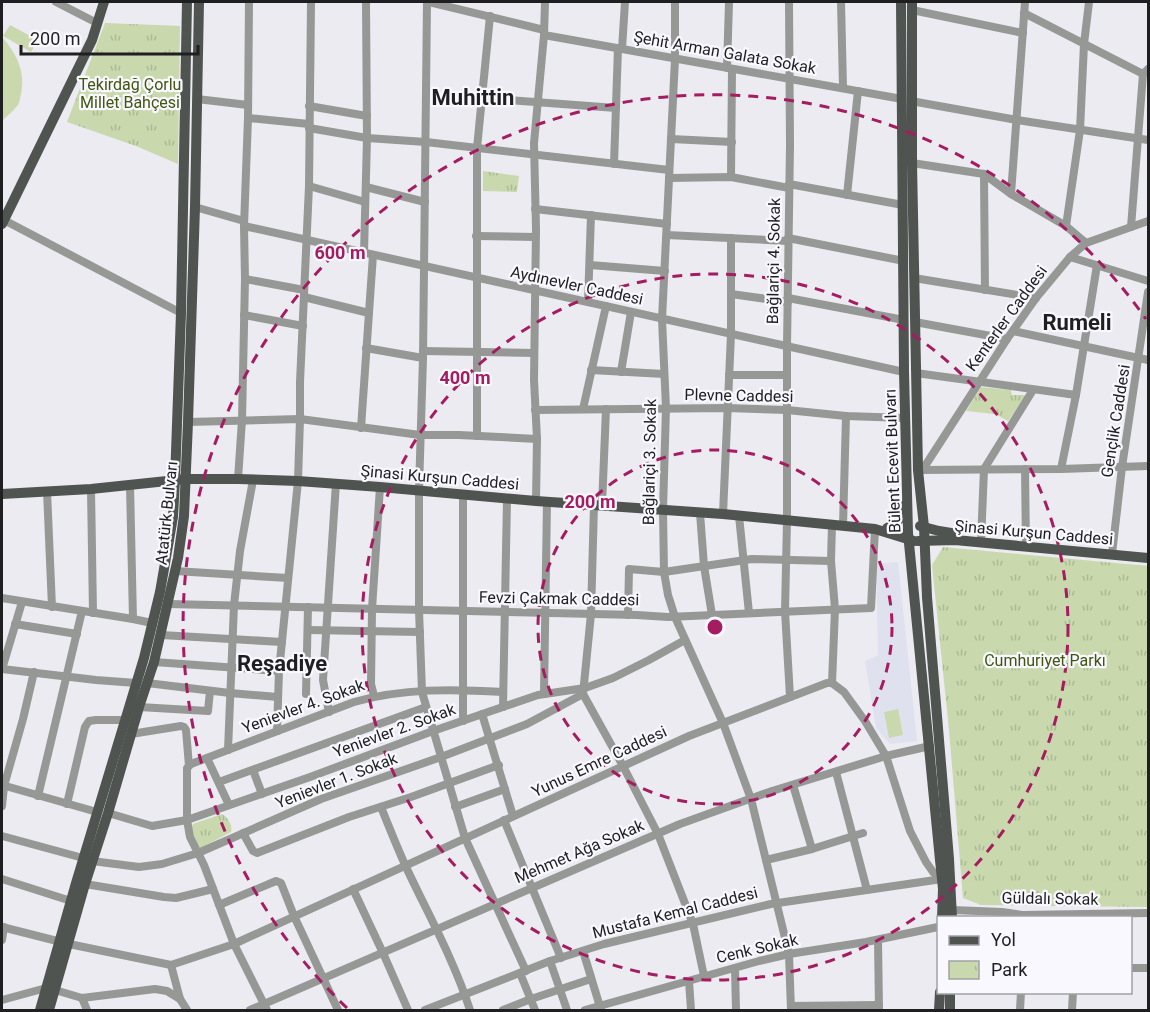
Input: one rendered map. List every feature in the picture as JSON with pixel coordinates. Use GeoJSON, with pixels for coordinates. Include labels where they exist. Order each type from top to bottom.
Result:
{"type":"FeatureCollection","features":[{"type":"Feature","properties":{"kind":"main road"},"geometry":{"type":"LineString","coordinates":[[2,221],[92,40],[104,2]]}},
{"type":"Feature","properties":{"kind":"main road","name":"Atatürk Bulvarı"},"geometry":{"type":"LineString","coordinates":[[103,813],[126,720],[154,662],[175,571],[184,516],[180,479],[180,313],[187,2]]}},
{"type":"Feature","properties":{"kind":"main road","name":"Atatürk Bulvarı"},"geometry":{"type":"LineString","coordinates":[[64,942],[71,901],[88,859],[139,707],[152,624],[180,479],[188,422],[199,2]]}},
{"type":"Feature","properties":{"kind":"main road","name":"Bülent Ecevit Bulvarı"},"geometry":{"type":"LineString","coordinates":[[901,2],[912,163],[914,278],[909,321]]}},
{"type":"Feature","properties":{"kind":"main road","name":"Bülent Ecevit Bulvarı"},"geometry":{"type":"LineString","coordinates":[[912,6],[903,205],[910,372],[921,507],[912,562],[945,882]]}},
{"type":"Feature","properties":{"kind":"main road","name":"Bülent Ecevit Bulvarı"},"geometry":{"type":"LineString","coordinates":[[910,372],[905,418],[908,498],[926,579],[945,882],[942,916]]}},
{"type":"Feature","properties":{"kind":"main road","name":"Şinasi Kurşun Caddesi"},"geometry":{"type":"LineString","coordinates":[[2,494],[91,489],[180,479],[298,481],[723,514],[1113,551],[1149,551]]}},
{"type":"Feature","properties":{"kind":"main road"},"geometry":{"type":"LineString","coordinates":[[882,530],[893,525],[901,516],[908,498]]}},
{"type":"Feature","properties":{"kind":"main road"},"geometry":{"type":"LineString","coordinates":[[921,507],[925,518],[932,525],[955,537]]}},
{"type":"Feature","properties":{"kind":"main road"},"geometry":{"type":"LineString","coordinates":[[882,530],[904,546],[912,562]]}},
{"type":"Feature","properties":{"kind":"main road"},"geometry":{"type":"LineString","coordinates":[[926,579],[930,557],[936,547],[955,537]]}},
{"type":"Feature","properties":{"kind":"main road","name":"Şinasi Kurşun Caddesi"},"geometry":{"type":"LineString","coordinates":[[1113,551],[1149,558]]}},
{"type":"Feature","properties":{"kind":"main road","name":"Atatürk Bulvarı"},"geometry":{"type":"LineString","coordinates":[[49,1011],[51,989],[64,942],[85,884],[88,859]]}},
{"type":"Feature","properties":{"kind":"main road"},"geometry":{"type":"LineString","coordinates":[[945,882],[950,915]]}},
{"type":"Feature","properties":{"kind":"main road","name":"Atatürk Bulvarı"},"geometry":{"type":"LineString","coordinates":[[40,1011],[51,989]]}},
{"type":"Feature","properties":{"kind":"main road"},"geometry":{"type":"LineString","coordinates":[[939,1011],[940,994]]}},
{"type":"Feature","properties":{"kind":"main road"},"geometry":{"type":"LineString","coordinates":[[950,994],[950,1011]]}},
{"type":"Feature","properties":{"kind":"street"},"geometry":{"type":"LineString","coordinates":[[57,2],[69,4],[97,23]]}},
{"type":"Feature","properties":{"kind":"street"},"geometry":{"type":"LineString","coordinates":[[238,479],[242,420],[249,2]]}},
{"type":"Feature","properties":{"kind":"street"},"geometry":{"type":"LineString","coordinates":[[277,731],[279,671],[298,481],[309,186],[311,2]]}},
{"type":"Feature","properties":{"kind":"street"},"geometry":{"type":"LineString","coordinates":[[361,428],[369,313],[365,201],[366,2]]}},
{"type":"Feature","properties":{"kind":"street"},"geometry":{"type":"LineString","coordinates":[[428,2],[419,490],[422,692],[465,838],[523,972],[535,1011]]}},
{"type":"Feature","properties":{"kind":"street","name":"Şehit Arman Galata Sokak"},"geometry":{"type":"LineString","coordinates":[[428,2],[620,49],[1017,120],[1149,140]]}},
{"type":"Feature","properties":{"kind":"street"},"geometry":{"type":"LineString","coordinates":[[544,694],[541,501],[535,410],[534,143],[545,2]]}},
{"type":"Feature","properties":{"kind":"street"},"geometry":{"type":"LineString","coordinates":[[614,164],[620,49],[625,2]]}},
{"type":"Feature","properties":{"kind":"street","name":"Bağlariçi 3. Sokak"},"geometry":{"type":"LineString","coordinates":[[675,2],[675,59],[662,319],[666,408],[664,572],[675,617],[723,723],[751,799],[789,954],[791,1008]]}},
{"type":"Feature","properties":{"kind":"street"},"geometry":{"type":"LineString","coordinates":[[729,2],[731,177]]}},
{"type":"Feature","properties":{"kind":"street","name":"Bağlariçi 4. Sokak"},"geometry":{"type":"LineString","coordinates":[[789,2],[785,611],[790,697]]}},
{"type":"Feature","properties":{"kind":"street"},"geometry":{"type":"LineString","coordinates":[[841,2],[843,88]]}},
{"type":"Feature","properties":{"kind":"street"},"geometry":{"type":"LineString","coordinates":[[1011,194],[1025,2]]}},
{"type":"Feature","properties":{"kind":"street"},"geometry":{"type":"LineString","coordinates":[[1065,226],[1080,130],[1084,44],[1089,2]]}},
{"type":"Feature","properties":{"kind":"street"},"geometry":{"type":"LineString","coordinates":[[912,6],[1023,33]]}},
{"type":"Feature","properties":{"kind":"street"},"geometry":{"type":"LineString","coordinates":[[1024,13],[1146,72],[1131,227]]}},
{"type":"Feature","properties":{"kind":"street"},"geometry":{"type":"LineString","coordinates":[[477,436],[477,148],[490,16]]}},
{"type":"Feature","properties":{"kind":"street"},"geometry":{"type":"LineString","coordinates":[[847,195],[858,91]]}},
{"type":"Feature","properties":{"kind":"street"},"geometry":{"type":"LineString","coordinates":[[482,98],[616,108]]}},
{"type":"Feature","properties":{"kind":"street"},"geometry":{"type":"LineString","coordinates":[[197,99],[248,105]]}},
{"type":"Feature","properties":{"kind":"street"},"geometry":{"type":"LineString","coordinates":[[309,106],[367,116]]}},
{"type":"Feature","properties":{"kind":"street"},"geometry":{"type":"LineString","coordinates":[[248,118],[309,126],[367,138],[535,154],[669,174],[731,177],[903,205]]}},
{"type":"Feature","properties":{"kind":"street"},"geometry":{"type":"LineString","coordinates":[[671,139],[732,142]]}},
{"type":"Feature","properties":{"kind":"street"},"geometry":{"type":"LineString","coordinates":[[912,163],[984,174],[1011,194],[1065,226],[1086,243]]}},
{"type":"Feature","properties":{"kind":"street"},"geometry":{"type":"LineString","coordinates":[[984,174],[985,290]]}},
{"type":"Feature","properties":{"kind":"street"},"geometry":{"type":"LineString","coordinates":[[309,186],[365,201]]}},
{"type":"Feature","properties":{"kind":"street"},"geometry":{"type":"LineString","coordinates":[[366,187],[425,202]]}},
{"type":"Feature","properties":{"kind":"street","name":"Aydınevler Caddesi"},"geometry":{"type":"LineString","coordinates":[[195,207],[307,240],[787,346],[910,372],[1076,395]]}},
{"type":"Feature","properties":{"kind":"street"},"geometry":{"type":"LineString","coordinates":[[536,209],[667,224]]}},
{"type":"Feature","properties":{"kind":"street"},"geometry":{"type":"LineString","coordinates":[[588,302],[591,215]]}},
{"type":"Feature","properties":{"kind":"street"},"geometry":{"type":"LineString","coordinates":[[2,221],[180,313]]}},
{"type":"Feature","properties":{"kind":"street","name":"Kenterler Caddesi"},"geometry":{"type":"LineString","coordinates":[[918,470],[925,465],[978,382],[1036,298],[1070,257],[1086,243],[1149,221]]}},
{"type":"Feature","properties":{"kind":"street"},"geometry":{"type":"LineString","coordinates":[[667,235],[788,240],[904,261]]}},
{"type":"Feature","properties":{"kind":"street"},"geometry":{"type":"LineString","coordinates":[[476,236],[535,237]]}},
{"type":"Feature","properties":{"kind":"street"},"geometry":{"type":"LineString","coordinates":[[723,514],[731,334],[731,238]]}},
{"type":"Feature","properties":{"kind":"street"},"geometry":{"type":"LineString","coordinates":[[1070,257],[1149,281]]}},
{"type":"Feature","properties":{"kind":"street"},"geometry":{"type":"LineString","coordinates":[[590,265],[665,271]]}},
{"type":"Feature","properties":{"kind":"street"},"geometry":{"type":"LineString","coordinates":[[1061,469],[1076,395],[1097,265]]}},
{"type":"Feature","properties":{"kind":"street"},"geometry":{"type":"LineString","coordinates":[[914,278],[1036,298]]}},
{"type":"Feature","properties":{"kind":"street"},"geometry":{"type":"LineString","coordinates":[[245,279],[369,313]]}},
{"type":"Feature","properties":{"kind":"street","name":"Gençlik Caddesi"},"geometry":{"type":"LineString","coordinates":[[1113,551],[1122,467],[1144,359],[1149,292]]}},
{"type":"Feature","properties":{"kind":"street"},"geometry":{"type":"LineString","coordinates":[[731,294],[788,300],[1007,339]]}},
{"type":"Feature","properties":{"kind":"street"},"geometry":{"type":"LineString","coordinates":[[583,409],[606,306]]}},
{"type":"Feature","properties":{"kind":"street"},"geometry":{"type":"LineString","coordinates":[[621,372],[631,312]]}},
{"type":"Feature","properties":{"kind":"street"},"geometry":{"type":"LineString","coordinates":[[244,315],[303,326]]}},
{"type":"Feature","properties":{"kind":"street"},"geometry":{"type":"LineString","coordinates":[[1013,331],[1144,359]]}},
{"type":"Feature","properties":{"kind":"street"},"geometry":{"type":"LineString","coordinates":[[366,348],[423,355],[477,352],[534,353]]}},
{"type":"Feature","properties":{"kind":"street"},"geometry":{"type":"LineString","coordinates":[[591,370],[664,374]]}},
{"type":"Feature","properties":{"kind":"street"},"geometry":{"type":"LineString","coordinates":[[729,375],[787,375]]}},
{"type":"Feature","properties":{"kind":"street"},"geometry":{"type":"LineString","coordinates":[[981,539],[984,469],[1033,390]]}},
{"type":"Feature","properties":{"kind":"street","name":"Plevne Caddesi"},"geometry":{"type":"LineString","coordinates":[[535,410],[727,408],[905,418]]}},
{"type":"Feature","properties":{"kind":"street"},"geometry":{"type":"LineString","coordinates":[[606,409],[584,691],[658,834],[693,924],[704,976]]}},
{"type":"Feature","properties":{"kind":"street"},"geometry":{"type":"LineString","coordinates":[[846,416],[837,525],[831,561],[835,609],[832,683],[844,692],[886,756],[910,831],[926,862],[933,872],[945,882]]}},
{"type":"Feature","properties":{"kind":"street"},"geometry":{"type":"LineString","coordinates":[[188,422],[300,419],[420,435],[537,439]]}},
{"type":"Feature","properties":{"kind":"street"},"geometry":{"type":"LineString","coordinates":[[918,470],[1149,466]]}},
{"type":"Feature","properties":{"kind":"street"},"geometry":{"type":"LineString","coordinates":[[1025,469],[1026,543]]}},
{"type":"Feature","properties":{"kind":"street"},"geometry":{"type":"LineString","coordinates":[[228,750],[234,605],[240,551],[253,480]]}},
{"type":"Feature","properties":{"kind":"street"},"geometry":{"type":"LineString","coordinates":[[329,712],[323,680],[336,483]]}},
{"type":"Feature","properties":{"kind":"street"},"geometry":{"type":"LineString","coordinates":[[130,485],[133,619]]}},
{"type":"Feature","properties":{"kind":"street"},"geometry":{"type":"LineString","coordinates":[[374,696],[371,684],[372,609],[380,487]]}},
{"type":"Feature","properties":{"kind":"street"},"geometry":{"type":"LineString","coordinates":[[91,489],[93,613]]}},
{"type":"Feature","properties":{"kind":"street"},"geometry":{"type":"LineString","coordinates":[[47,491],[52,607]]}},
{"type":"Feature","properties":{"kind":"street"},"geometry":{"type":"LineString","coordinates":[[463,494],[463,721]]}},
{"type":"Feature","properties":{"kind":"street"},"geometry":{"type":"LineString","coordinates":[[503,707],[507,498]]}},
{"type":"Feature","properties":{"kind":"street"},"geometry":{"type":"LineString","coordinates":[[700,513],[704,566],[712,615]]}},
{"type":"Feature","properties":{"kind":"street"},"geometry":{"type":"LineString","coordinates":[[739,516],[749,613]]}},
{"type":"Feature","properties":{"kind":"street","name":"Fevzi Çakmak Caddesi"},"geometry":{"type":"LineString","coordinates":[[168,603],[675,617],[871,608],[882,530]]}},
{"type":"Feature","properties":{"kind":"street"},"geometry":{"type":"LineString","coordinates":[[628,615],[629,569],[664,572],[752,559],[831,561]]}},
{"type":"Feature","properties":{"kind":"street"},"geometry":{"type":"LineString","coordinates":[[175,571],[288,578]]}},
{"type":"Feature","properties":{"kind":"street"},"geometry":{"type":"LineString","coordinates":[[2,598],[152,624]]}},
{"type":"Feature","properties":{"kind":"street"},"geometry":{"type":"LineString","coordinates":[[22,602],[2,669],[278,697]]}},
{"type":"Feature","properties":{"kind":"street"},"geometry":{"type":"LineString","coordinates":[[306,694],[308,607]]}},
{"type":"Feature","properties":{"kind":"street"},"geometry":{"type":"LineString","coordinates":[[38,796],[82,611]]}},
{"type":"Feature","properties":{"kind":"street"},"geometry":{"type":"LineString","coordinates":[[15,624],[77,634]]}},
{"type":"Feature","properties":{"kind":"street"},"geometry":{"type":"LineString","coordinates":[[308,630],[420,632]]}},
{"type":"Feature","properties":{"kind":"street"},"geometry":{"type":"LineString","coordinates":[[161,635],[282,642]]}},
{"type":"Feature","properties":{"kind":"street","name":"Yenievler 2. Sokak"},"geometry":{"type":"LineString","coordinates":[[3,786],[152,826],[187,820],[503,707],[544,694],[584,691],[685,640]]}},
{"type":"Feature","properties":{"kind":"street"},"geometry":{"type":"LineString","coordinates":[[154,662],[279,671]]}},
{"type":"Feature","properties":{"kind":"street"},"geometry":{"type":"LineString","coordinates":[[2,806],[3,786],[23,719],[33,672]]}},
{"type":"Feature","properties":{"kind":"street","name":"Yunus Emre Caddesi"},"geometry":{"type":"LineString","coordinates":[[171,965],[234,944],[689,736],[832,683]]}},
{"type":"Feature","properties":{"kind":"street","name":"Yenievler 4. Sokak"},"geometry":{"type":"LineString","coordinates":[[189,766],[374,696],[397,692],[463,690],[503,692]]}},
{"type":"Feature","properties":{"kind":"street"},"geometry":{"type":"LineString","coordinates":[[139,707],[208,711],[210,691]]}},
{"type":"Feature","properties":{"kind":"street","name":"Yenievler 1. Sokak"},"geometry":{"type":"LineString","coordinates":[[2,836],[88,859],[139,867],[162,864],[198,853],[321,799],[527,724],[584,691]]}},
{"type":"Feature","properties":{"kind":"street"},"geometry":{"type":"LineString","coordinates":[[219,782],[426,707]]}},
{"type":"Feature","properties":{"kind":"street"},"geometry":{"type":"LineString","coordinates":[[482,714],[513,816]]}},
{"type":"Feature","properties":{"kind":"street"},"geometry":{"type":"LineString","coordinates":[[67,804],[85,727],[89,721],[126,720]]}},
{"type":"Feature","properties":{"kind":"street"},"geometry":{"type":"LineString","coordinates":[[131,734],[181,726],[186,730],[189,766],[187,768],[187,820],[190,837],[234,944],[265,1007]]}},
{"type":"Feature","properties":{"kind":"street","name":"Mehmet Ağa Sokak"},"geometry":{"type":"LineString","coordinates":[[250,1011],[265,1007],[323,978],[680,824],[792,785],[886,756],[930,746]]}},
{"type":"Feature","properties":{"kind":"street"},"geometry":{"type":"LineString","coordinates":[[207,758],[230,805]]}},
{"type":"Feature","properties":{"kind":"street"},"geometry":{"type":"LineString","coordinates":[[243,833],[253,851],[257,853],[349,817],[499,765]]}},
{"type":"Feature","properties":{"kind":"street"},"geometry":{"type":"LineString","coordinates":[[253,770],[262,794]]}},
{"type":"Feature","properties":{"kind":"street"},"geometry":{"type":"LineString","coordinates":[[836,772],[867,890]]}},
{"type":"Feature","properties":{"kind":"street"},"geometry":{"type":"LineString","coordinates":[[792,785],[812,849]]}},
{"type":"Feature","properties":{"kind":"street"},"geometry":{"type":"LineString","coordinates":[[455,807],[506,789]]}},
{"type":"Feature","properties":{"kind":"street"},"geometry":{"type":"LineString","coordinates":[[381,807],[406,866],[437,929],[470,1011]]}},
{"type":"Feature","properties":{"kind":"street"},"geometry":{"type":"LineString","coordinates":[[504,820],[561,958]]}},
{"type":"Feature","properties":{"kind":"street"},"geometry":{"type":"LineString","coordinates":[[766,860],[863,833]]}},
{"type":"Feature","properties":{"kind":"street"},"geometry":{"type":"LineString","coordinates":[[2,879],[71,901]]}},
{"type":"Feature","properties":{"kind":"street"},"geometry":{"type":"LineString","coordinates":[[219,905],[276,881],[280,883],[338,1011]]}},
{"type":"Feature","properties":{"kind":"street","name":"Mustafa Kemal Caddesi"},"geometry":{"type":"LineString","coordinates":[[425,1011],[550,961],[604,944],[777,903],[945,882]]}},
{"type":"Feature","properties":{"kind":"street"},"geometry":{"type":"LineString","coordinates":[[85,884],[176,898],[213,889]]}},
{"type":"Feature","properties":{"kind":"street"},"geometry":{"type":"LineString","coordinates":[[353,890],[408,1011]]}},
{"type":"Feature","properties":{"kind":"street","name":"Güldalı Sokak"},"geometry":{"type":"LineString","coordinates":[[950,915],[1002,912],[1022,916],[1149,913]]}},
{"type":"Feature","properties":{"kind":"street"},"geometry":{"type":"LineString","coordinates":[[2,940],[3,927],[171,965],[180,999],[187,1011]]}},
{"type":"Feature","properties":{"kind":"street","name":"Cenk Sokak"},"geometry":{"type":"LineString","coordinates":[[585,1011],[789,954],[878,940],[937,927]]}},
{"type":"Feature","properties":{"kind":"street"},"geometry":{"type":"LineString","coordinates":[[791,1008],[879,1008],[878,940]]}},
{"type":"Feature","properties":{"kind":"street"},"geometry":{"type":"LineString","coordinates":[[583,951],[600,1008]]}},
{"type":"Feature","properties":{"kind":"street"},"geometry":{"type":"LineString","coordinates":[[550,961],[567,1011]]}},
{"type":"Feature","properties":{"kind":"street"},"geometry":{"type":"LineString","coordinates":[[735,968],[736,1011]]}},
{"type":"Feature","properties":{"kind":"street"},"geometry":{"type":"LineString","coordinates":[[1132,968],[1149,968]]}},
{"type":"Feature","properties":{"kind":"street"},"geometry":{"type":"LineString","coordinates":[[504,1011],[531,999],[591,980]]}},
{"type":"Feature","properties":{"kind":"street"},"geometry":{"type":"LineString","coordinates":[[689,981],[691,1010]]}},
{"type":"Feature","properties":{"kind":"street"},"geometry":{"type":"LineString","coordinates":[[2,1000],[51,989],[82,998],[155,989],[167,991],[180,999]]}},
{"type":"Feature","properties":{"kind":"street"},"geometry":{"type":"LineString","coordinates":[[1020,1011],[1021,994]]}},
{"type":"Feature","properties":{"kind":"street"},"geometry":{"type":"LineString","coordinates":[[1072,1011],[1073,994]]}},
{"type":"Feature","properties":{"kind":"street"},"geometry":{"type":"LineString","coordinates":[[82,998],[87,1011]]}},
{"type":"Feature","properties":{"kind":"shaded area"},"geometry":{"type":"Polygon","coordinates":[[[898,562],[917,741],[890,744],[876,728],[865,661],[878,655],[876,564],[898,562]]]}},
{"type":"Feature","properties":{"kind":"green space","name":"Tekirdağ Çorlu Millet Bahçesi"},"geometry":{"type":"Polygon","coordinates":[[[105,23],[180,26],[178,164],[136,146],[67,122],[105,23]]]}},
{"type":"Feature","properties":{"kind":"green space"},"geometry":{"type":"Polygon","coordinates":[[[10,25],[38,40],[31,52],[3,36],[10,25]]]}},
{"type":"Feature","properties":{"kind":"green space"},"geometry":{"type":"Polygon","coordinates":[[[2,37],[12,49],[19,63],[22,86],[19,103],[2,121],[2,37]]]}},
{"type":"Feature","properties":{"kind":"green space"},"geometry":{"type":"Polygon","coordinates":[[[483,171],[519,176],[517,192],[483,191],[483,171]]]}},
{"type":"Feature","properties":{"kind":"green space"},"geometry":{"type":"Polygon","coordinates":[[[981,387],[1011,390],[1012,395],[1026,395],[1008,421],[995,414],[966,411],[981,387]]]}},
{"type":"Feature","properties":{"kind":"green space","name":"Cumhuriyet Parkı"},"geometry":{"type":"Polygon","coordinates":[[[943,547],[1148,566],[1148,907],[981,905],[963,898],[932,565],[943,547]]]}},
{"type":"Feature","properties":{"kind":"green space"},"geometry":{"type":"Polygon","coordinates":[[[898,709],[903,735],[889,738],[884,712],[898,709]]]}},
{"type":"Feature","properties":{"kind":"green space"},"geometry":{"type":"Polygon","coordinates":[[[222,814],[230,822],[231,832],[201,848],[191,829],[193,824],[222,814]]]}},
{"type":"Feature","properties":{"kind":"district","name":"Muhittin"},"geometry":{"type":"Point","coordinates":[473,97]}},
{"type":"Feature","properties":{"kind":"district","name":"Rumeli"},"geometry":{"type":"Point","coordinates":[1077,322]}},
{"type":"Feature","properties":{"kind":"district","name":"Reşadiye"},"geometry":{"type":"Point","coordinates":[282,663]}}]}
